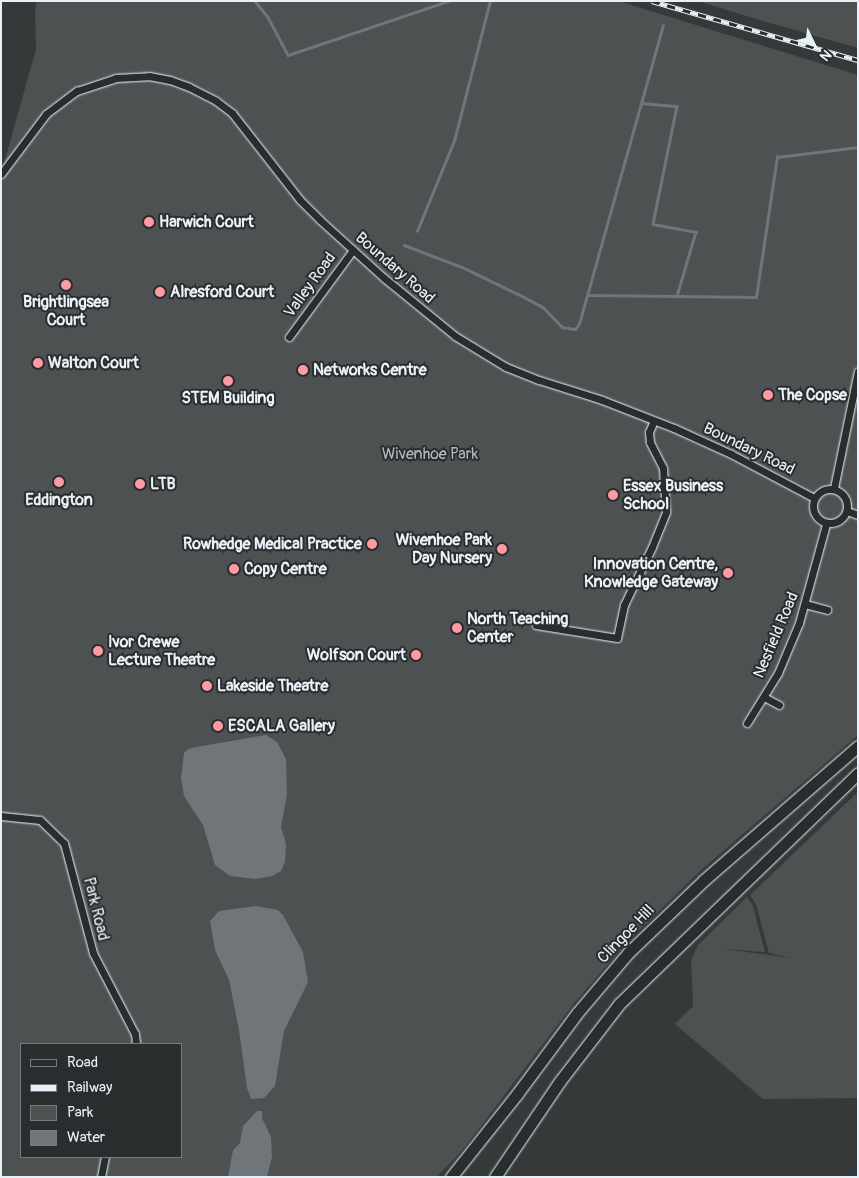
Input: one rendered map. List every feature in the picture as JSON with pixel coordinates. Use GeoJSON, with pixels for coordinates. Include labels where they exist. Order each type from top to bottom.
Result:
{"type":"FeatureCollection","features":[{"type":"Feature","properties":{"kind":"main road","name":"Clingoe Hill"},"geometry":{"type":"LineString","coordinates":[[451,1177],[517,1094],[584,1004],[628,953],[704,880],[858,746]]}},
{"type":"Feature","properties":{"kind":"main road"},"geometry":{"type":"LineString","coordinates":[[494,1177],[560,1081],[619,1004],[858,772]]}},
{"type":"Feature","properties":{"kind":"street","name":"Boundary Road"},"geometry":{"type":"LineString","coordinates":[[1,174],[46,114],[77,91],[116,78],[149,76],[170,80],[202,93],[232,113],[300,200],[353,250],[455,336],[506,367],[654,421],[731,454],[814,498]]}},
{"type":"Feature","properties":{"kind":"street","name":"Valley Road"},"geometry":{"type":"LineString","coordinates":[[289,337],[353,250]]}},
{"type":"Feature","properties":{"kind":"street"},"geometry":{"type":"LineString","coordinates":[[834,488],[858,370]]}},
{"type":"Feature","properties":{"kind":"street"},"geometry":{"type":"LineString","coordinates":[[841,405],[850,406]]}},
{"type":"Feature","properties":{"kind":"street"},"geometry":{"type":"LineString","coordinates":[[536,625],[617,638],[624,604],[652,547],[666,512],[662,468],[650,442],[649,432],[654,421]]}},
{"type":"Feature","properties":{"kind":"street"},"geometry":{"type":"LineString","coordinates":[[834,488],[844,495],[848,502],[847,511],[839,521],[826,524],[815,513],[814,498],[823,490],[834,488]]}},
{"type":"Feature","properties":{"kind":"street"},"geometry":{"type":"LineString","coordinates":[[847,511],[858,515]]}},
{"type":"Feature","properties":{"kind":"street","name":"Nesfield Road"},"geometry":{"type":"LineString","coordinates":[[747,723],[764,697],[788,651],[805,604],[826,524]]}},
{"type":"Feature","properties":{"kind":"street"},"geometry":{"type":"LineString","coordinates":[[805,604],[827,610]]}},
{"type":"Feature","properties":{"kind":"street"},"geometry":{"type":"LineString","coordinates":[[764,697],[779,705]]}},
{"type":"Feature","properties":{"kind":"street","name":"Park Road"},"geometry":{"type":"LineString","coordinates":[[1,816],[40,820],[64,843],[93,953],[135,1034],[136,1043]]}},
{"type":"Feature","properties":{"kind":"street"},"geometry":{"type":"LineString","coordinates":[[101,1177],[105,1158]]}},
{"type":"Feature","properties":{"kind":"green space","name":"Wivenhoe Park"},"geometry":{"type":"Polygon","coordinates":[[[37,1],[618,1],[858,75],[858,735],[701,870],[625,944],[575,1002],[465,1147],[437,1177],[1,1177],[1,174],[36,49],[35,10],[37,1]]]}},
{"type":"Feature","properties":{"kind":"green space"},"geometry":{"type":"Polygon","coordinates":[[[698,1],[858,1],[858,48],[763,21],[698,1]]]}},
{"type":"Feature","properties":{"kind":"green space"},"geometry":{"type":"Polygon","coordinates":[[[858,792],[858,1098],[763,1099],[675,1024],[693,1006],[691,960],[698,945],[747,897],[753,906],[765,952],[723,949],[792,958],[769,953],[756,904],[750,895],[858,792]]]}},
{"type":"Feature","properties":{"kind":"water"},"geometry":{"type":"Polygon","coordinates":[[[266,735],[277,742],[286,759],[287,794],[281,827],[286,844],[285,862],[281,871],[272,876],[256,879],[230,876],[215,865],[203,825],[184,796],[181,778],[184,753],[188,749],[196,747],[266,735]]]}},
{"type":"Feature","properties":{"kind":"water"},"geometry":{"type":"Polygon","coordinates":[[[256,906],[278,910],[283,915],[303,952],[308,982],[284,1031],[275,1086],[264,1098],[251,1099],[247,1088],[239,1030],[229,980],[215,950],[210,921],[219,911],[256,906]]]}},
{"type":"Feature","properties":{"kind":"water"},"geometry":{"type":"Polygon","coordinates":[[[257,1111],[262,1111],[262,1118],[271,1137],[272,1157],[267,1177],[228,1177],[233,1150],[240,1143],[243,1126],[257,1111]]]}},
{"type":"Feature","properties":{"kind":"waterway"},"geometry":{"type":"LineString","coordinates":[[255,1],[268,17],[288,55],[448,1]]}},
{"type":"Feature","properties":{"kind":"waterway"},"geometry":{"type":"LineString","coordinates":[[417,231],[454,141],[490,1]]}},
{"type":"Feature","properties":{"kind":"waterway"},"geometry":{"type":"LineString","coordinates":[[404,245],[462,267],[524,297],[543,307],[562,327],[575,329],[579,324],[663,26]]}},
{"type":"Feature","properties":{"kind":"waterway"},"geometry":{"type":"LineString","coordinates":[[641,103],[677,106],[653,224],[696,232],[677,296],[756,297],[777,157],[858,147]]}},
{"type":"Feature","properties":{"kind":"waterway"},"geometry":{"type":"LineString","coordinates":[[587,295],[677,296]]}},
{"type":"Feature","properties":{"kind":"railway"},"geometry":{"type":"LineString","coordinates":[[652,1],[858,60]]}},
{"type":"Feature","properties":{"kind":"place","name":"Harwich Court"},"geometry":{"type":"Point","coordinates":[149,222]}},
{"type":"Feature","properties":{"kind":"place","name":"Brightlingsea Court"},"geometry":{"type":"Point","coordinates":[66,285]}},
{"type":"Feature","properties":{"kind":"place","name":"Alresford Court"},"geometry":{"type":"Point","coordinates":[160,292]}},
{"type":"Feature","properties":{"kind":"place","name":"Walton Court"},"geometry":{"type":"Point","coordinates":[38,363]}},
{"type":"Feature","properties":{"kind":"place","name":"Networks Centre"},"geometry":{"type":"Point","coordinates":[303,370]}},
{"type":"Feature","properties":{"kind":"place","name":"STEM Building"},"geometry":{"type":"Point","coordinates":[228,381]}},
{"type":"Feature","properties":{"kind":"place","name":"The Copse"},"geometry":{"type":"Point","coordinates":[768,395]}},
{"type":"Feature","properties":{"kind":"place","name":"Eddington"},"geometry":{"type":"Point","coordinates":[59,482]}},
{"type":"Feature","properties":{"kind":"place","name":"LTB"},"geometry":{"type":"Point","coordinates":[140,484]}},
{"type":"Feature","properties":{"kind":"place","name":"Essex Business School"},"geometry":{"type":"Point","coordinates":[613,495]}},
{"type":"Feature","properties":{"kind":"place","name":"Rowhedge Medical Practice"},"geometry":{"type":"Point","coordinates":[372,544]}},
{"type":"Feature","properties":{"kind":"place","name":"Wivenhoe Park Day Nursery"},"geometry":{"type":"Point","coordinates":[502,549]}},
{"type":"Feature","properties":{"kind":"place","name":"Copy Centre"},"geometry":{"type":"Point","coordinates":[234,569]}},
{"type":"Feature","properties":{"kind":"place","name":"Innovation Centre, Knowledge Gateway"},"geometry":{"type":"Point","coordinates":[728,573]}},
{"type":"Feature","properties":{"kind":"place","name":"North Teaching Center"},"geometry":{"type":"Point","coordinates":[457,628]}},
{"type":"Feature","properties":{"kind":"place","name":"Ivor Crewe Lecture Theatre"},"geometry":{"type":"Point","coordinates":[98,651]}},
{"type":"Feature","properties":{"kind":"place","name":"Wolfson Court"},"geometry":{"type":"Point","coordinates":[416,655]}},
{"type":"Feature","properties":{"kind":"place","name":"Lakeside Theatre"},"geometry":{"type":"Point","coordinates":[207,686]}},
{"type":"Feature","properties":{"kind":"place","name":"ESCALA Gallery"},"geometry":{"type":"Point","coordinates":[218,726]}}]}
